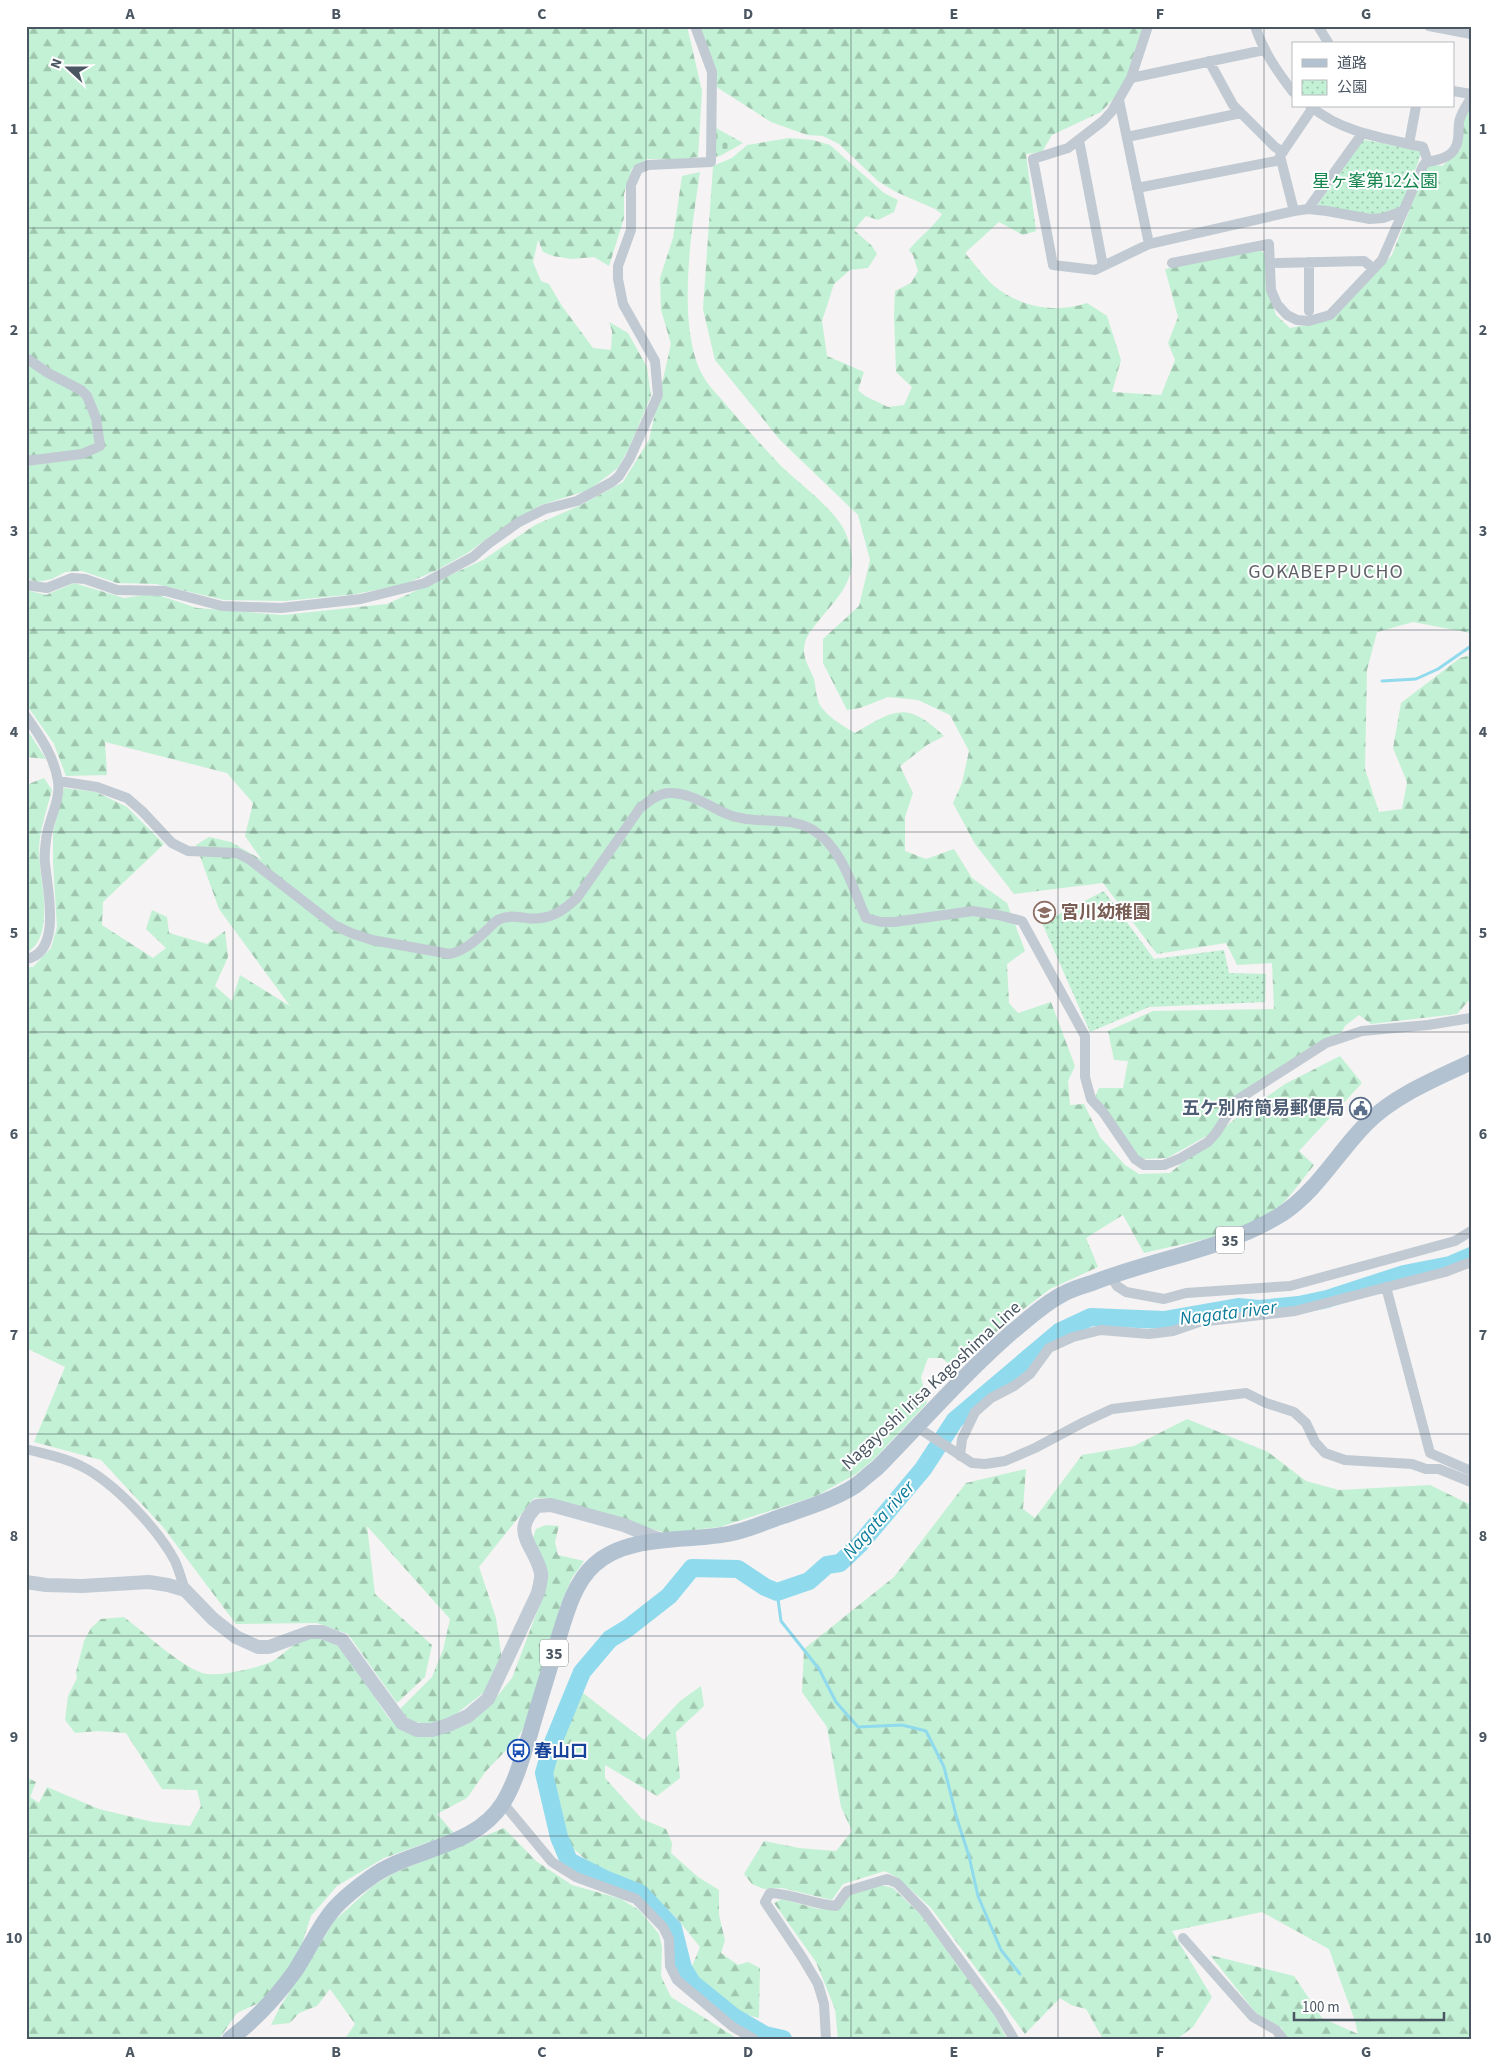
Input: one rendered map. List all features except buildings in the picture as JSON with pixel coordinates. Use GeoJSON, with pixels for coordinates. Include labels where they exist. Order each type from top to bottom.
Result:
{"type":"FeatureCollection","features":[{"type":"Feature","properties":{"kind":"main road","name":"Nagayoshi Irisa Kagoshima Line"},"geometry":{"type":"LineString","coordinates":[[230,2039],[268,2003],[294,1972],[329,1915],[348,1895],[372,1876],[389,1866],[471,1832],[492,1817],[503,1802],[518,1771],[565,1618],[585,1573],[612,1552],[627,1546],[730,1534],[830,1499],[855,1486],[922,1431],[965,1376],[1030,1317],[1063,1294],[1110,1276],[1236,1238],[1260,1227],[1285,1212],[1306,1195],[1368,1122],[1395,1102],[1471,1062]]}},
{"type":"Feature","properties":{"kind":"street"},"geometry":{"type":"LineString","coordinates":[[26,585],[47,588],[72,578],[85,579],[117,590],[165,591],[222,606],[281,608],[361,599],[425,583],[473,557],[520,522],[546,509],[577,501],[612,482],[619,476],[630,458],[658,394],[655,362],[623,304],[618,279],[618,266],[631,230],[631,185],[638,169],[648,165],[711,162],[712,72],[695,26]]}},
{"type":"Feature","properties":{"kind":"street"},"geometry":{"type":"LineString","coordinates":[[1148,26],[1131,78],[1119,100],[1103,121],[1068,148],[1033,159],[1053,265],[1094,270],[1149,244],[1294,211],[1308,210],[1370,219],[1382,218],[1403,211]]}},
{"type":"Feature","properties":{"kind":"street"},"geometry":{"type":"LineString","coordinates":[[1255,26],[1264,50],[1273,66],[1292,91]]}},
{"type":"Feature","properties":{"kind":"street"},"geometry":{"type":"LineString","coordinates":[[1318,26],[1328,42]]}},
{"type":"Feature","properties":{"kind":"street"},"geometry":{"type":"LineString","coordinates":[[1429,26],[1471,34]]}},
{"type":"Feature","properties":{"kind":"street"},"geometry":{"type":"LineString","coordinates":[[1131,78],[1264,50]]}},
{"type":"Feature","properties":{"kind":"street"},"geometry":{"type":"LineString","coordinates":[[1210,62],[1233,105],[1282,156],[1294,211]]}},
{"type":"Feature","properties":{"kind":"street"},"geometry":{"type":"LineString","coordinates":[[1454,91],[1471,94]]}},
{"type":"Feature","properties":{"kind":"street"},"geometry":{"type":"LineString","coordinates":[[1172,263],[1269,244],[1271,290],[1277,304],[1287,315],[1298,320],[1309,321],[1330,315],[1382,260],[1423,166],[1428,162],[1440,160],[1451,155],[1455,149],[1458,140],[1458,122],[1471,98]]}},
{"type":"Feature","properties":{"kind":"street"},"geometry":{"type":"LineString","coordinates":[[1119,100],[1149,244]]}},
{"type":"Feature","properties":{"kind":"street"},"geometry":{"type":"LineString","coordinates":[[1137,188],[1282,156],[1311,108]]}},
{"type":"Feature","properties":{"kind":"street"},"geometry":{"type":"LineString","coordinates":[[1313,108],[1330,120],[1362,134],[1423,147],[1428,162]]}},
{"type":"Feature","properties":{"kind":"street"},"geometry":{"type":"LineString","coordinates":[[1410,144],[1416,108]]}},
{"type":"Feature","properties":{"kind":"street"},"geometry":{"type":"LineString","coordinates":[[1126,137],[1241,113]]}},
{"type":"Feature","properties":{"kind":"street"},"geometry":{"type":"LineString","coordinates":[[1308,210],[1362,134]]}},
{"type":"Feature","properties":{"kind":"street"},"geometry":{"type":"LineString","coordinates":[[1079,140],[1103,266]]}},
{"type":"Feature","properties":{"kind":"street"},"geometry":{"type":"LineString","coordinates":[[1277,263],[1364,261],[1374,269]]}},
{"type":"Feature","properties":{"kind":"street"},"geometry":{"type":"LineString","coordinates":[[1309,262],[1309,310]]}},
{"type":"Feature","properties":{"kind":"street"},"geometry":{"type":"LineString","coordinates":[[26,358],[48,373],[81,390],[87,396],[96,418],[100,446],[82,454],[26,461]]}},
{"type":"Feature","properties":{"kind":"street"},"geometry":{"type":"LineString","coordinates":[[26,716],[54,762],[58,781],[57,799],[46,837],[44,861],[50,910],[50,930],[37,956],[26,959]]}},
{"type":"Feature","properties":{"kind":"street"},"geometry":{"type":"LineString","coordinates":[[58,781],[97,787],[126,798],[142,811],[172,843],[188,851],[237,853],[250,859],[334,925],[350,933],[372,940],[450,954],[460,951],[471,944],[498,920],[510,916],[534,920],[550,918],[564,910],[577,898],[640,808],[651,799],[667,793],[684,794],[727,814],[744,818],[788,820],[814,830],[831,846],[844,867],[866,918],[882,922],[894,922],[973,911],[1022,921],[1084,1036],[1085,1077],[1091,1099],[1103,1112],[1135,1160],[1144,1165],[1164,1165],[1179,1159],[1208,1142],[1237,1100],[1326,1043],[1362,1031],[1428,1025],[1471,1018]]}},
{"type":"Feature","properties":{"kind":"street"},"geometry":{"type":"LineString","coordinates":[[1110,1276],[1117,1286],[1126,1292],[1164,1299],[1186,1293],[1290,1286],[1455,1241],[1471,1231]]}},
{"type":"Feature","properties":{"kind":"street"},"geometry":{"type":"LineString","coordinates":[[956,1454],[975,1412],[991,1398],[1014,1386],[1030,1374],[1049,1348],[1073,1337],[1101,1330],[1149,1334],[1173,1331],[1198,1322],[1295,1311],[1445,1272],[1471,1262]]}},
{"type":"Feature","properties":{"kind":"street"},"geometry":{"type":"LineString","coordinates":[[1386,1287],[1430,1452],[1471,1471]]}},
{"type":"Feature","properties":{"kind":"street"},"geometry":{"type":"LineString","coordinates":[[922,1431],[972,1463],[1005,1461],[1112,1409],[1246,1393],[1266,1403],[1294,1412],[1306,1423],[1315,1442],[1325,1453],[1345,1460],[1412,1464],[1439,1469],[1471,1482]]}},
{"type":"Feature","properties":{"kind":"street"},"geometry":{"type":"LineString","coordinates":[[26,1449],[82,1466],[114,1488],[140,1515],[167,1548],[176,1564],[184,1590],[213,1619],[236,1637],[258,1647],[270,1647],[310,1632],[322,1632],[342,1640],[402,1723],[417,1730],[432,1730],[448,1726],[468,1716],[488,1699],[538,1593],[542,1575],[527,1544],[524,1527],[527,1515],[537,1506],[551,1505],[624,1525],[663,1541]]}},
{"type":"Feature","properties":{"kind":"street"},"geometry":{"type":"LineString","coordinates":[[26,1582],[46,1586],[82,1586],[149,1582],[184,1590]]}},
{"type":"Feature","properties":{"kind":"street"},"geometry":{"type":"LineString","coordinates":[[503,1802],[552,1862],[576,1876],[636,1899],[663,1927],[668,1939],[670,1966],[677,1980],[733,2027],[754,2039]]}},
{"type":"Feature","properties":{"kind":"street"},"geometry":{"type":"LineString","coordinates":[[826,2039],[824,2004],[818,1984],[765,1902],[770,1893],[786,1894],[836,1906],[847,1891],[887,1879],[897,1883],[924,1911],[998,2012],[1014,2039]]}},
{"type":"Feature","properties":{"kind":"street"},"geometry":{"type":"LineString","coordinates":[[1183,1938],[1253,2017],[1276,2030],[1283,2039]]}},
{"type":"Feature","properties":{"kind":"green space"},"geometry":{"type":"Polygon","coordinates":[[[26,26],[687,26],[702,91],[698,157],[647,159],[632,168],[624,194],[624,218],[609,266],[594,257],[572,259],[553,256],[543,252],[538,240],[533,262],[541,281],[549,284],[562,306],[593,348],[611,350],[612,331],[609,322],[628,333],[647,367],[651,396],[628,450],[618,468],[589,490],[541,505],[492,535],[469,552],[437,570],[405,584],[356,594],[285,601],[224,600],[156,584],[117,583],[82,571],[65,572],[52,579],[37,582],[26,578],[26,26]]]}},
{"type":"Feature","properties":{"kind":"green space"},"geometry":{"type":"Polygon","coordinates":[[[698,26],[1143,26],[1126,78],[1116,96],[1101,112],[1052,135],[1042,152],[1026,154],[1036,231],[1023,235],[999,222],[965,253],[993,285],[1014,299],[1050,308],[1062,308],[1087,303],[1107,316],[1121,360],[1112,392],[1161,395],[1175,360],[1168,343],[1178,317],[1165,269],[1261,250],[1265,255],[1269,294],[1276,315],[1290,328],[1316,323],[1339,311],[1392,255],[1429,164],[1442,166],[1460,151],[1464,119],[1471,106],[1471,633],[1413,622],[1377,632],[1367,670],[1365,769],[1379,812],[1402,809],[1407,782],[1393,748],[1401,703],[1460,658],[1471,655],[1471,998],[1457,1014],[1371,1024],[1359,1015],[1345,1026],[1341,1033],[1235,1098],[1212,1133],[1167,1158],[1144,1159],[1136,1157],[1095,1097],[1099,1088],[1123,1088],[1128,1061],[1114,1060],[1108,1031],[1153,1011],[1274,1009],[1272,963],[1237,965],[1226,943],[1157,954],[1103,883],[1014,894],[975,844],[953,803],[962,783],[969,751],[950,715],[918,700],[888,697],[860,708],[847,710],[823,663],[823,639],[859,606],[870,560],[858,515],[780,440],[715,360],[703,309],[713,166],[732,158],[747,145],[789,138],[813,140],[830,145],[884,193],[898,200],[894,212],[878,220],[866,216],[854,230],[872,246],[877,254],[868,268],[850,270],[834,284],[822,321],[827,356],[864,372],[858,390],[865,396],[888,407],[904,405],[912,387],[896,372],[895,291],[911,283],[918,271],[913,255],[909,250],[942,214],[896,192],[878,181],[839,144],[823,136],[807,135],[771,122],[715,86],[698,26]]]}},
{"type":"Feature","properties":{"kind":"green space"},"geometry":{"type":"Polygon","coordinates":[[[716,128],[743,143],[720,156],[714,157],[716,128]]]}},
{"type":"Feature","properties":{"kind":"green space","name":"星ヶ峯第12公園"},"geometry":{"type":"Polygon","coordinates":[[[1366,140],[1420,151],[1421,154],[1403,204],[1394,210],[1374,215],[1320,207],[1318,204],[1362,141],[1366,140]]]}},
{"type":"Feature","properties":{"kind":"green space"},"geometry":{"type":"Polygon","coordinates":[[[700,172],[688,279],[690,336],[696,360],[708,384],[747,429],[781,466],[835,516],[846,534],[851,549],[852,562],[846,584],[811,630],[805,643],[805,658],[814,679],[819,702],[831,717],[855,733],[881,718],[901,712],[920,717],[944,736],[927,745],[900,766],[913,793],[905,817],[905,851],[926,859],[954,849],[972,878],[1007,903],[1025,951],[1007,964],[1009,1003],[1018,1013],[1051,1002],[1075,1066],[1068,1081],[1070,1105],[1084,1104],[1100,1137],[1125,1165],[1139,1174],[1170,1173],[1236,1118],[1285,1084],[1340,1056],[1362,1083],[1299,1151],[1314,1165],[1285,1201],[1272,1212],[1256,1222],[1238,1229],[1144,1253],[1123,1215],[1086,1238],[1098,1267],[1050,1289],[1009,1320],[960,1366],[951,1366],[942,1358],[928,1358],[921,1377],[927,1403],[874,1459],[856,1474],[816,1496],[720,1527],[666,1533],[551,1499],[534,1498],[479,1567],[496,1618],[502,1660],[487,1690],[456,1714],[431,1725],[411,1721],[399,1710],[432,1677],[443,1650],[450,1619],[367,1526],[375,1594],[432,1645],[425,1677],[397,1703],[348,1634],[317,1623],[236,1624],[163,1527],[101,1460],[34,1442],[65,1367],[26,1348],[26,967],[33,967],[51,948],[57,927],[53,832],[64,788],[96,792],[127,807],[164,844],[103,902],[102,925],[153,958],[166,948],[146,929],[152,910],[167,917],[169,933],[207,944],[225,931],[228,957],[215,986],[232,1001],[240,975],[290,1006],[219,909],[196,845],[209,837],[231,842],[262,860],[245,836],[253,803],[227,773],[105,742],[107,775],[66,776],[54,744],[26,704],[26,590],[46,595],[74,583],[124,598],[145,595],[161,596],[197,608],[283,615],[387,604],[483,560],[535,525],[581,505],[623,482],[649,440],[671,344],[661,310],[660,278],[673,238],[682,176],[700,172]]]}},
{"type":"Feature","properties":{"kind":"green space"},"geometry":{"type":"Polygon","coordinates":[[[26,728],[46,759],[26,757],[26,728]]]}},
{"type":"Feature","properties":{"kind":"green space"},"geometry":{"type":"Polygon","coordinates":[[[44,778],[52,790],[39,843],[44,921],[41,934],[35,945],[26,953],[26,788],[31,783],[44,778]]]}},
{"type":"Feature","properties":{"kind":"green space"},"geometry":{"type":"Polygon","coordinates":[[[1104,891],[1154,959],[1224,950],[1229,973],[1266,974],[1265,1002],[1149,1007],[1090,1032],[1042,923],[1104,891]]]}},
{"type":"Feature","properties":{"kind":"green space"},"geometry":{"type":"Polygon","coordinates":[[[1187,1419],[1268,1452],[1306,1481],[1339,1490],[1430,1485],[1471,1505],[1471,2039],[1286,2039],[1282,2028],[1256,2013],[1210,1955],[1294,1976],[1322,2018],[1358,2034],[1329,1949],[1262,1912],[1172,1931],[1212,1997],[1193,2027],[1177,2039],[1103,2039],[1086,2009],[1071,2005],[1060,1998],[1025,2034],[931,1908],[898,1878],[885,1871],[843,1884],[832,1900],[782,1888],[764,1889],[752,1884],[744,1874],[764,1841],[799,1848],[836,1851],[852,1831],[841,1807],[827,1727],[802,1692],[804,1649],[894,1577],[966,1483],[1026,1469],[1023,1509],[1035,1518],[1082,1455],[1134,1446],[1187,1419]]]}},
{"type":"Feature","properties":{"kind":"green space"},"geometry":{"type":"Polygon","coordinates":[[[546,1525],[559,1526],[555,1542],[558,1555],[584,1561],[572,1578],[560,1607],[527,1722],[517,1739],[486,1771],[467,1798],[437,1814],[454,1833],[384,1858],[337,1886],[311,1916],[298,1956],[261,2002],[237,2013],[219,2039],[26,2039],[26,1777],[36,1782],[30,1797],[39,1803],[47,1787],[99,1809],[153,1822],[190,1826],[201,1806],[197,1790],[162,1789],[126,1733],[98,1731],[75,1733],[65,1720],[68,1696],[77,1678],[76,1672],[84,1641],[91,1628],[101,1619],[124,1617],[183,1663],[202,1673],[208,1674],[238,1672],[267,1664],[303,1640],[309,1638],[321,1639],[333,1643],[343,1650],[388,1717],[400,1729],[440,1734],[468,1724],[491,1704],[512,1678],[543,1596],[532,1541],[536,1529],[546,1525]]]}},
{"type":"Feature","properties":{"kind":"green space"},"geometry":{"type":"Polygon","coordinates":[[[701,1686],[704,1706],[676,1732],[680,1778],[657,1796],[605,1765],[605,1778],[642,1819],[666,1829],[672,1843],[671,1853],[698,1877],[719,1890],[719,1915],[725,1940],[721,1953],[738,1965],[748,1962],[760,1968],[759,2018],[731,2006],[690,1971],[700,1947],[675,1916],[637,1886],[592,1865],[568,1844],[552,1772],[569,1724],[583,1693],[644,1740],[680,1701],[701,1686]]]}},
{"type":"Feature","properties":{"kind":"green space"},"geometry":{"type":"Polygon","coordinates":[[[504,1828],[536,1861],[572,1885],[621,1899],[639,1910],[659,1934],[662,1947],[661,1976],[671,1997],[738,2039],[345,2039],[355,2024],[330,1989],[317,2006],[299,2013],[290,2023],[271,2025],[280,2007],[335,1920],[374,1885],[394,1873],[504,1828]]]}},
{"type":"Feature","properties":{"kind":"green space"},"geometry":{"type":"Polygon","coordinates":[[[881,1885],[893,1888],[920,1914],[993,2013],[1007,2039],[838,2039],[835,2009],[816,1962],[774,1903],[782,1899],[818,1909],[837,1910],[849,1895],[881,1885]]]}},
{"type":"Feature","properties":{"kind":"waterway"},"geometry":{"type":"LineString","coordinates":[[1382,681],[1416,679],[1438,669],[1471,646]]}},
{"type":"Feature","properties":{"kind":"waterway","name":"Nagata river"},"geometry":{"type":"LineString","coordinates":[[783,2039],[765,2035],[734,2017],[692,1983],[683,1968],[673,1928],[640,1893],[605,1879],[569,1861],[559,1837],[544,1773],[552,1745],[582,1672],[610,1639],[628,1628],[669,1596],[692,1568],[738,1569],[765,1587],[777,1592],[809,1581],[827,1565],[840,1563],[860,1544],[923,1469],[955,1420],[1059,1332],[1091,1317],[1164,1320],[1238,1307],[1259,1309],[1299,1305],[1327,1299],[1404,1274],[1450,1265],[1471,1256]]}},
{"type":"Feature","properties":{"kind":"waterway"},"geometry":{"type":"LineString","coordinates":[[777,1592],[781,1621],[819,1669],[836,1702],[858,1727],[902,1725],[926,1731],[944,1767],[978,1896],[1001,1950],[1020,1974]]}},
{"type":"Feature","properties":{"kind":"place","name":"宮川幼稚園"},"geometry":{"type":"Point","coordinates":[1045,912]}},
{"type":"Feature","properties":{"kind":"place","name":"五ケ別府簡易郵便局"},"geometry":{"type":"Point","coordinates":[1360,1108]}},
{"type":"Feature","properties":{"kind":"place","name":"春山口"},"geometry":{"type":"Point","coordinates":[518,1751]}},
{"type":"Feature","properties":{"kind":"district","name":"GOKABEPPUCHO"},"geometry":{"type":"Point","coordinates":[1326,571]}}]}
